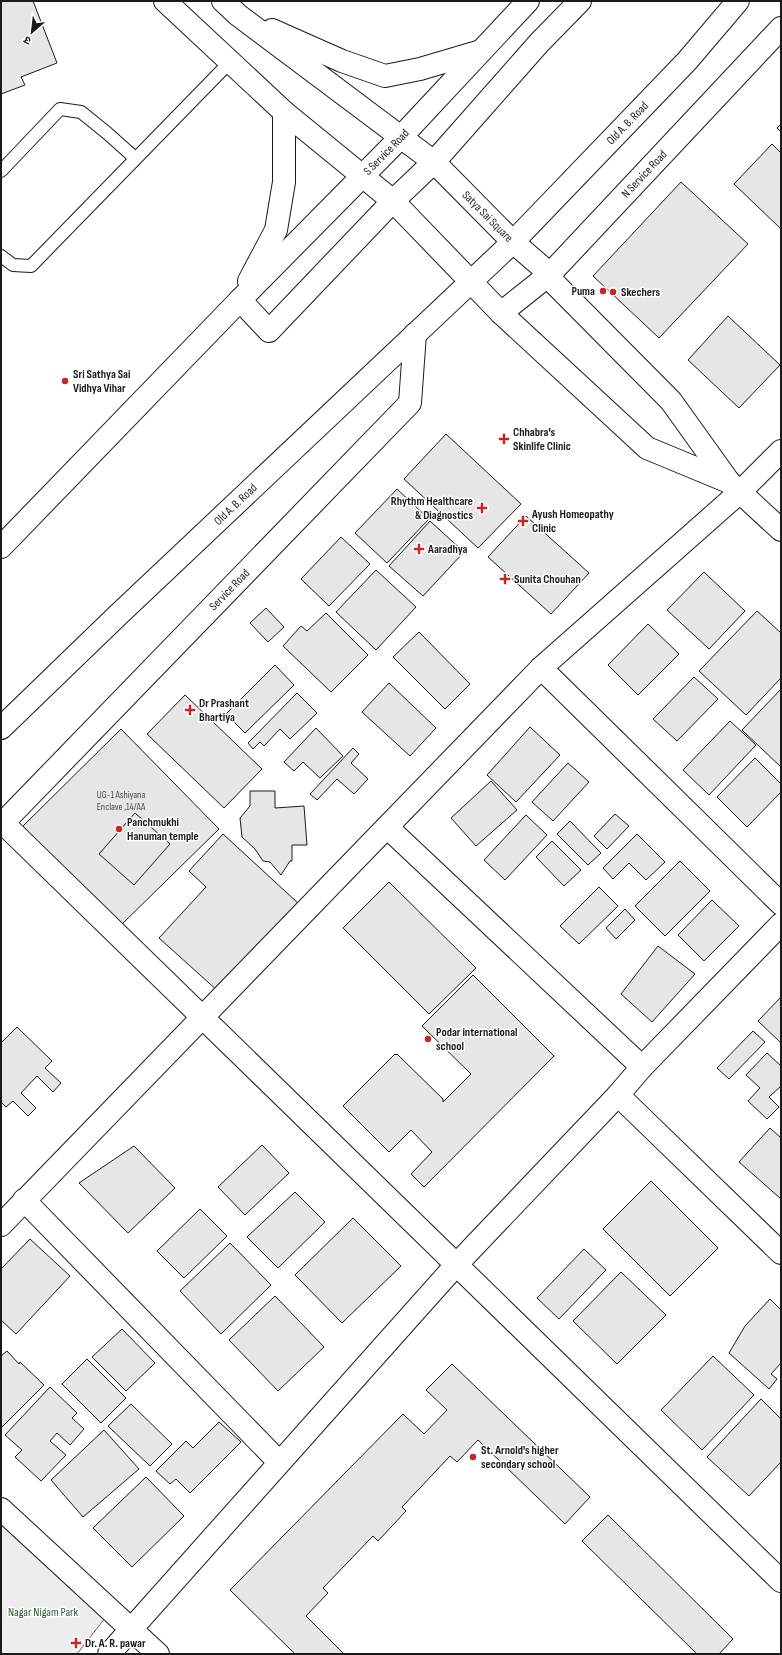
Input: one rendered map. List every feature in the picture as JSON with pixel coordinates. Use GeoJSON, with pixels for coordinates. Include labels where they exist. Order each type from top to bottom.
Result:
{"type":"FeatureCollection","features":[{"type":"Feature","properties":{"kind":"street"},"geometry":{"type":"LineString","coordinates":[[165,1],[284,112],[393,201],[501,313],[647,448],[735,487]]}},
{"type":"Feature","properties":{"kind":"street","name":"S Service Road"},"geometry":{"type":"LineString","coordinates":[[240,300],[401,137],[528,1]]}},
{"type":"Feature","properties":{"kind":"street"},"geometry":{"type":"LineString","coordinates":[[240,300],[269,331],[393,201],[434,162],[539,43],[580,1]]}},
{"type":"Feature","properties":{"kind":"street","name":"Old A. B. Road"},"geometry":{"type":"LineString","coordinates":[[513,242],[687,60],[738,1]]}},
{"type":"Feature","properties":{"kind":"street"},"geometry":{"type":"LineString","coordinates":[[230,8],[342,60],[385,76],[420,70],[482,51]]}},
{"type":"Feature","properties":{"kind":"street","name":"Satya Sai Square"},"geometry":{"type":"LineString","coordinates":[[230,8],[434,162],[513,242],[472,282]]}},
{"type":"Feature","properties":{"kind":"street","name":"N Service Road"},"geometry":{"type":"LineString","coordinates":[[501,313],[550,274],[781,28]]}},
{"type":"Feature","properties":{"kind":"street"},"geometry":{"type":"LineString","coordinates":[[1,547],[240,300],[276,230],[284,182],[284,112]]}},
{"type":"Feature","properties":{"kind":"street"},"geometry":{"type":"LineString","coordinates":[[513,242],[550,274],[553,282],[671,401],[735,487],[781,530]]}},
{"type":"Feature","properties":{"kind":"street","name":"Old A. B. Road"},"geometry":{"type":"LineString","coordinates":[[1,728],[117,616],[472,282]]}},
{"type":"Feature","properties":{"kind":"street","name":"Service Road"},"geometry":{"type":"LineString","coordinates":[[2,823],[410,403],[415,334]]}},
{"type":"Feature","properties":{"kind":"street"},"geometry":{"type":"LineString","coordinates":[[1,1225],[541,668],[735,487],[781,451]]}},
{"type":"Feature","properties":{"kind":"street"},"geometry":{"type":"LineString","coordinates":[[541,668],[781,904]]}},
{"type":"Feature","properties":{"kind":"street"},"geometry":{"type":"LineString","coordinates":[[2,823],[781,1581]]}},
{"type":"Feature","properties":{"kind":"street"},"geometry":{"type":"LineString","coordinates":[[388,827],[642,1067]]}},
{"type":"Feature","properties":{"kind":"street"},"geometry":{"type":"LineString","coordinates":[[109,1654],[456,1265],[618,1095],[642,1067],[781,924]]}},
{"type":"Feature","properties":{"kind":"street"},"geometry":{"type":"LineString","coordinates":[[618,1095],[781,1253]]}},
{"type":"Feature","properties":{"kind":"street"},"geometry":{"type":"LineString","coordinates":[[24,1200],[279,1462]]}},
{"type":"Feature","properties":{"kind":"street"},"geometry":{"type":"LineString","coordinates":[[1,1509],[158,1654]]}},
{"type":"Feature","properties":{"kind":"lane"},"geometry":{"type":"LineString","coordinates":[[1,256],[13,265],[31,266],[230,62]]}},
{"type":"Feature","properties":{"kind":"lane"},"geometry":{"type":"LineString","coordinates":[[1,171],[60,109],[81,112],[135,158]]}},
{"type":"Feature","properties":{"kind":"green space","name":"Nagar Nigam Park"},"geometry":{"type":"Polygon","coordinates":[[[1,1504],[105,1618],[77,1654],[1,1654],[1,1504]]]}},
{"type":"Feature","properties":{"kind":"building"},"geometry":{"type":"Polygon","coordinates":[[[1,1],[33,1],[57,63],[21,77],[25,85],[1,94],[1,1]]]}},
{"type":"Feature","properties":{"kind":"building"},"geometry":{"type":"Polygon","coordinates":[[[781,124],[781,132],[777,128],[781,124]]]}},
{"type":"Feature","properties":{"kind":"building"},"geometry":{"type":"Polygon","coordinates":[[[772,144],[781,153],[781,229],[734,184],[772,144]]]}},
{"type":"Feature","properties":{"kind":"building"},"geometry":{"type":"Polygon","coordinates":[[[681,182],[748,244],[659,338],[593,276],[681,182]]]}},
{"type":"Feature","properties":{"kind":"building"},"geometry":{"type":"Polygon","coordinates":[[[728,316],[780,365],[739,408],[688,360],[728,316]]]}},
{"type":"Feature","properties":{"kind":"building"},"geometry":{"type":"Polygon","coordinates":[[[446,434],[521,504],[478,548],[404,479],[446,434]]]}},
{"type":"Feature","properties":{"kind":"building"},"geometry":{"type":"Polygon","coordinates":[[[397,489],[429,519],[387,563],[355,533],[397,489]]]}},
{"type":"Feature","properties":{"kind":"building"},"geometry":{"type":"Polygon","coordinates":[[[526,516],[589,573],[551,614],[488,557],[526,516]]]}},
{"type":"Feature","properties":{"kind":"building"},"geometry":{"type":"Polygon","coordinates":[[[430,521],[464,552],[423,596],[389,566],[430,521]]]}},
{"type":"Feature","properties":{"kind":"building"},"geometry":{"type":"Polygon","coordinates":[[[341,537],[370,564],[329,606],[301,579],[341,537]]]}},
{"type":"Feature","properties":{"kind":"building"},"geometry":{"type":"Polygon","coordinates":[[[376,570],[416,607],[376,650],[336,612],[376,570]]]}},
{"type":"Feature","properties":{"kind":"building"},"geometry":{"type":"Polygon","coordinates":[[[704,572],[745,611],[709,649],[667,610],[704,572]]]}},
{"type":"Feature","properties":{"kind":"building"},"geometry":{"type":"Polygon","coordinates":[[[266,608],[284,627],[268,642],[250,623],[266,608]]]}},
{"type":"Feature","properties":{"kind":"building"},"geometry":{"type":"Polygon","coordinates":[[[757,611],[781,633],[781,678],[746,715],[699,671],[757,611]]]}},
{"type":"Feature","properties":{"kind":"building"},"geometry":{"type":"Polygon","coordinates":[[[326,613],[368,655],[331,692],[283,646],[301,626],[307,631],[326,613]]]}},
{"type":"Feature","properties":{"kind":"building"},"geometry":{"type":"Polygon","coordinates":[[[648,624],[679,654],[638,695],[608,665],[648,624]]]}},
{"type":"Feature","properties":{"kind":"building"},"geometry":{"type":"Polygon","coordinates":[[[419,632],[470,684],[445,709],[393,657],[419,632]]]}},
{"type":"Feature","properties":{"kind":"building"},"geometry":{"type":"Polygon","coordinates":[[[275,665],[294,685],[245,733],[226,714],[275,665]]]}},
{"type":"Feature","properties":{"kind":"building"},"geometry":{"type":"Polygon","coordinates":[[[694,677],[718,699],[677,741],[653,719],[694,677]]]}},
{"type":"Feature","properties":{"kind":"building"},"geometry":{"type":"Polygon","coordinates":[[[389,683],[436,728],[410,756],[362,712],[389,683]]]}},
{"type":"Feature","properties":{"kind":"building"},"geometry":{"type":"Polygon","coordinates":[[[781,689],[781,767],[742,730],[781,689]]]}},
{"type":"Feature","properties":{"kind":"building"},"geometry":{"type":"Polygon","coordinates":[[[297,693],[317,713],[290,739],[280,729],[264,746],[260,742],[253,749],[248,743],[297,693]]]}},
{"type":"Feature","properties":{"kind":"building"},"geometry":{"type":"Polygon","coordinates":[[[185,695],[262,769],[224,808],[147,734],[185,695]]]}},
{"type":"Feature","properties":{"kind":"building"},"geometry":{"type":"Polygon","coordinates":[[[730,721],[756,745],[709,795],[683,770],[730,721]]]}},
{"type":"Feature","properties":{"kind":"building"},"geometry":{"type":"Polygon","coordinates":[[[530,727],[560,755],[516,802],[487,775],[530,727]]]}},
{"type":"Feature","properties":{"kind":"building"},"geometry":{"type":"Polygon","coordinates":[[[316,728],[343,756],[320,778],[303,762],[294,771],[284,762],[316,728]]]}},
{"type":"Feature","properties":{"kind":"building","name":"Panchmukhi Hanuman temple"},"geometry":{"type":"Polygon","coordinates":[[[121,729],[219,829],[117,929],[19,830],[121,729]]]}},
{"type":"Feature","properties":{"kind":"building"},"geometry":{"type":"Polygon","coordinates":[[[353,748],[359,754],[351,763],[368,779],[354,794],[337,779],[317,800],[310,794],[353,748]]]}},
{"type":"Feature","properties":{"kind":"building"},"geometry":{"type":"Polygon","coordinates":[[[755,758],[781,784],[781,792],[747,827],[717,797],[755,758]]]}},
{"type":"Feature","properties":{"kind":"building"},"geometry":{"type":"Polygon","coordinates":[[[568,763],[589,782],[553,821],[532,802],[568,763]]]}},
{"type":"Feature","properties":{"kind":"building"},"geometry":{"type":"Polygon","coordinates":[[[491,781],[517,810],[476,846],[451,818],[491,781]]]}},
{"type":"Feature","properties":{"kind":"building"},"geometry":{"type":"Polygon","coordinates":[[[250,791],[275,791],[275,808],[304,806],[307,845],[292,845],[292,861],[290,861],[281,875],[270,862],[263,861],[255,849],[242,837],[240,818],[250,806],[250,791]]]}},
{"type":"Feature","properties":{"kind":"building"},"geometry":{"type":"Polygon","coordinates":[[[135,813],[170,844],[134,885],[99,854],[135,813]]]}},
{"type":"Feature","properties":{"kind":"building"},"geometry":{"type":"Polygon","coordinates":[[[615,814],[629,826],[607,849],[594,836],[615,814]]]}},
{"type":"Feature","properties":{"kind":"building"},"geometry":{"type":"Polygon","coordinates":[[[526,815],[547,835],[505,880],[484,860],[526,815]]]}},
{"type":"Feature","properties":{"kind":"building"},"geometry":{"type":"Polygon","coordinates":[[[570,821],[601,853],[588,865],[557,834],[570,821]]]}},
{"type":"Feature","properties":{"kind":"building"},"geometry":{"type":"Polygon","coordinates":[[[223,834],[299,904],[219,992],[159,938],[206,887],[189,871],[223,834]]]}},
{"type":"Feature","properties":{"kind":"building"},"geometry":{"type":"Polygon","coordinates":[[[637,834],[665,862],[646,880],[629,863],[613,879],[603,868],[637,834]]]}},
{"type":"Feature","properties":{"kind":"building"},"geometry":{"type":"Polygon","coordinates":[[[552,841],[581,870],[564,886],[536,857],[552,841]]]}},
{"type":"Feature","properties":{"kind":"building"},"geometry":{"type":"Polygon","coordinates":[[[680,861],[710,891],[665,936],[635,906],[680,861]]]}},
{"type":"Feature","properties":{"kind":"building"},"geometry":{"type":"Polygon","coordinates":[[[389,882],[476,968],[429,1014],[343,928],[389,882]]]}},
{"type":"Feature","properties":{"kind":"building"},"geometry":{"type":"Polygon","coordinates":[[[599,887],[618,906],[579,944],[560,926],[599,887]]]}},
{"type":"Feature","properties":{"kind":"building"},"geometry":{"type":"Polygon","coordinates":[[[712,900],[739,926],[704,961],[678,935],[712,900]]]}},
{"type":"Feature","properties":{"kind":"building"},"geometry":{"type":"Polygon","coordinates":[[[625,909],[635,920],[616,939],[606,928],[625,909]]]}},
{"type":"Feature","properties":{"kind":"building"},"geometry":{"type":"Polygon","coordinates":[[[658,946],[695,974],[652,1022],[621,994],[658,946]]]}},
{"type":"Feature","properties":{"kind":"building"},"geometry":{"type":"Polygon","coordinates":[[[473,975],[554,1056],[424,1187],[411,1174],[432,1152],[411,1130],[389,1152],[343,1106],[395,1054],[397,1054],[443,1099],[443,1102],[471,1074],[422,1026],[473,975]]]}},
{"type":"Feature","properties":{"kind":"building"},"geometry":{"type":"Polygon","coordinates":[[[781,997],[781,1043],[758,1021],[781,997]]]}},
{"type":"Feature","properties":{"kind":"building"},"geometry":{"type":"Polygon","coordinates":[[[17,1027],[52,1061],[45,1068],[61,1083],[53,1092],[37,1076],[21,1093],[36,1108],[28,1116],[13,1101],[6,1107],[1,1102],[1,1043],[17,1027]]]}},
{"type":"Feature","properties":{"kind":"building"},"geometry":{"type":"Polygon","coordinates":[[[753,1031],[765,1042],[729,1079],[717,1068],[753,1031]]]}},
{"type":"Feature","properties":{"kind":"building"},"geometry":{"type":"Polygon","coordinates":[[[767,1053],[781,1066],[781,1086],[769,1097],[779,1107],[767,1119],[748,1101],[760,1088],[746,1075],[767,1053]]]}},
{"type":"Feature","properties":{"kind":"building"},"geometry":{"type":"Polygon","coordinates":[[[770,1128],[781,1138],[781,1199],[739,1162],[770,1128]]]}},
{"type":"Feature","properties":{"kind":"building"},"geometry":{"type":"Polygon","coordinates":[[[262,1145],[289,1173],[245,1215],[218,1187],[262,1145]]]}},
{"type":"Feature","properties":{"kind":"building"},"geometry":{"type":"Polygon","coordinates":[[[134,1146],[175,1188],[128,1233],[79,1183],[134,1146]]]}},
{"type":"Feature","properties":{"kind":"building"},"geometry":{"type":"Polygon","coordinates":[[[651,1181],[718,1248],[670,1296],[603,1229],[651,1181]]]}},
{"type":"Feature","properties":{"kind":"building"},"geometry":{"type":"Polygon","coordinates":[[[295,1192],[325,1222],[278,1268],[247,1237],[295,1192]]]}},
{"type":"Feature","properties":{"kind":"building"},"geometry":{"type":"Polygon","coordinates":[[[200,1209],[227,1236],[184,1278],[157,1251],[200,1209]]]}},
{"type":"Feature","properties":{"kind":"building"},"geometry":{"type":"Polygon","coordinates":[[[353,1218],[401,1266],[342,1323],[295,1275],[353,1218]]]}},
{"type":"Feature","properties":{"kind":"building"},"geometry":{"type":"Polygon","coordinates":[[[30,1239],[70,1276],[16,1334],[1,1320],[1,1269],[30,1239]]]}},
{"type":"Feature","properties":{"kind":"building"},"geometry":{"type":"Polygon","coordinates":[[[230,1243],[271,1285],[221,1334],[180,1291],[230,1243]]]}},
{"type":"Feature","properties":{"kind":"building"},"geometry":{"type":"Polygon","coordinates":[[[584,1249],[606,1270],[559,1319],[537,1298],[584,1249]]]}},
{"type":"Feature","properties":{"kind":"building"},"geometry":{"type":"Polygon","coordinates":[[[621,1272],[666,1315],[617,1364],[573,1321],[621,1272]]]}},
{"type":"Feature","properties":{"kind":"building"},"geometry":{"type":"Polygon","coordinates":[[[275,1296],[324,1347],[278,1391],[229,1340],[275,1296]]]}},
{"type":"Feature","properties":{"kind":"building"},"geometry":{"type":"Polygon","coordinates":[[[770,1299],[781,1310],[781,1363],[771,1374],[777,1379],[769,1389],[729,1353],[745,1326],[770,1299]]]}},
{"type":"Feature","properties":{"kind":"building"},"geometry":{"type":"Polygon","coordinates":[[[122,1329],[155,1363],[126,1391],[92,1357],[122,1329]]]}},
{"type":"Feature","properties":{"kind":"building"},"geometry":{"type":"Polygon","coordinates":[[[7,1351],[19,1364],[20,1362],[44,1385],[1,1428],[1,1356],[7,1351]]]}},
{"type":"Feature","properties":{"kind":"building"},"geometry":{"type":"Polygon","coordinates":[[[713,1356],[754,1395],[702,1450],[661,1410],[713,1356]]]}},
{"type":"Feature","properties":{"kind":"building"},"geometry":{"type":"Polygon","coordinates":[[[87,1359],[126,1398],[101,1423],[62,1384],[87,1359]]]}},
{"type":"Feature","properties":{"kind":"building"},"geometry":{"type":"Polygon","coordinates":[[[452,1364],[590,1497],[565,1524],[478,1440],[457,1462],[450,1456],[402,1507],[406,1511],[378,1541],[373,1536],[323,1588],[328,1593],[306,1616],[344,1654],[295,1654],[230,1590],[403,1414],[424,1434],[447,1410],[426,1390],[452,1364]]]}},
{"type":"Feature","properties":{"kind":"building"},"geometry":{"type":"Polygon","coordinates":[[[50,1387],[77,1413],[72,1418],[84,1429],[70,1445],[57,1433],[50,1441],[66,1455],[41,1481],[15,1457],[22,1450],[5,1435],[50,1387]]]}},
{"type":"Feature","properties":{"kind":"building"},"geometry":{"type":"Polygon","coordinates":[[[761,1399],[781,1419],[781,1462],[749,1496],[707,1457],[761,1399]]]}},
{"type":"Feature","properties":{"kind":"building"},"geometry":{"type":"Polygon","coordinates":[[[131,1404],[172,1444],[150,1466],[108,1426],[131,1404]]]}},
{"type":"Feature","properties":{"kind":"building"},"geometry":{"type":"Polygon","coordinates":[[[219,1422],[241,1442],[190,1493],[176,1479],[170,1484],[156,1471],[186,1441],[193,1448],[219,1422]]]}},
{"type":"Feature","properties":{"kind":"building"},"geometry":{"type":"Polygon","coordinates":[[[104,1430],[139,1469],[83,1517],[51,1480],[104,1430]]]}},
{"type":"Feature","properties":{"kind":"building"},"geometry":{"type":"Polygon","coordinates":[[[146,1477],[184,1516],[132,1567],[93,1528],[146,1477]]]}},
{"type":"Feature","properties":{"kind":"building"},"geometry":{"type":"Polygon","coordinates":[[[608,1515],[733,1639],[719,1654],[697,1654],[582,1541],[608,1515]]]}},
{"type":"Feature","properties":{"kind":"place","name":"Puma"},"geometry":{"type":"Point","coordinates":[603,291]}},
{"type":"Feature","properties":{"kind":"place","name":"Skechers"},"geometry":{"type":"Point","coordinates":[613,292]}},
{"type":"Feature","properties":{"kind":"place","name":"Sri Sathya Sai Vidhya Vihar"},"geometry":{"type":"Point","coordinates":[65,381]}},
{"type":"Feature","properties":{"kind":"place","name":"Chhabra's Skinlife Clinic"},"geometry":{"type":"Point","coordinates":[504,439]}},
{"type":"Feature","properties":{"kind":"place","name":"Rhythm Healthcare & Diagnostics"},"geometry":{"type":"Point","coordinates":[482,508]}},
{"type":"Feature","properties":{"kind":"place","name":"Ayush Homeopathy Clinic"},"geometry":{"type":"Point","coordinates":[523,521]}},
{"type":"Feature","properties":{"kind":"place","name":"Aaradhya"},"geometry":{"type":"Point","coordinates":[419,549]}},
{"type":"Feature","properties":{"kind":"place","name":"Sunita Chouhan"},"geometry":{"type":"Point","coordinates":[505,579]}},
{"type":"Feature","properties":{"kind":"place","name":"Dr Prashant Bhartiya"},"geometry":{"type":"Point","coordinates":[190,710]}},
{"type":"Feature","properties":{"kind":"place","name":"Panchmukhi Hanuman temple"},"geometry":{"type":"Point","coordinates":[119,829]}},
{"type":"Feature","properties":{"kind":"place","name":"Podar international school"},"geometry":{"type":"Point","coordinates":[428,1039]}},
{"type":"Feature","properties":{"kind":"place","name":"St. Arnold's higher secondary school"},"geometry":{"type":"Point","coordinates":[473,1457]}},
{"type":"Feature","properties":{"kind":"place","name":"Dr. A. R. pawar"},"geometry":{"type":"Point","coordinates":[76,1643]}}]}
